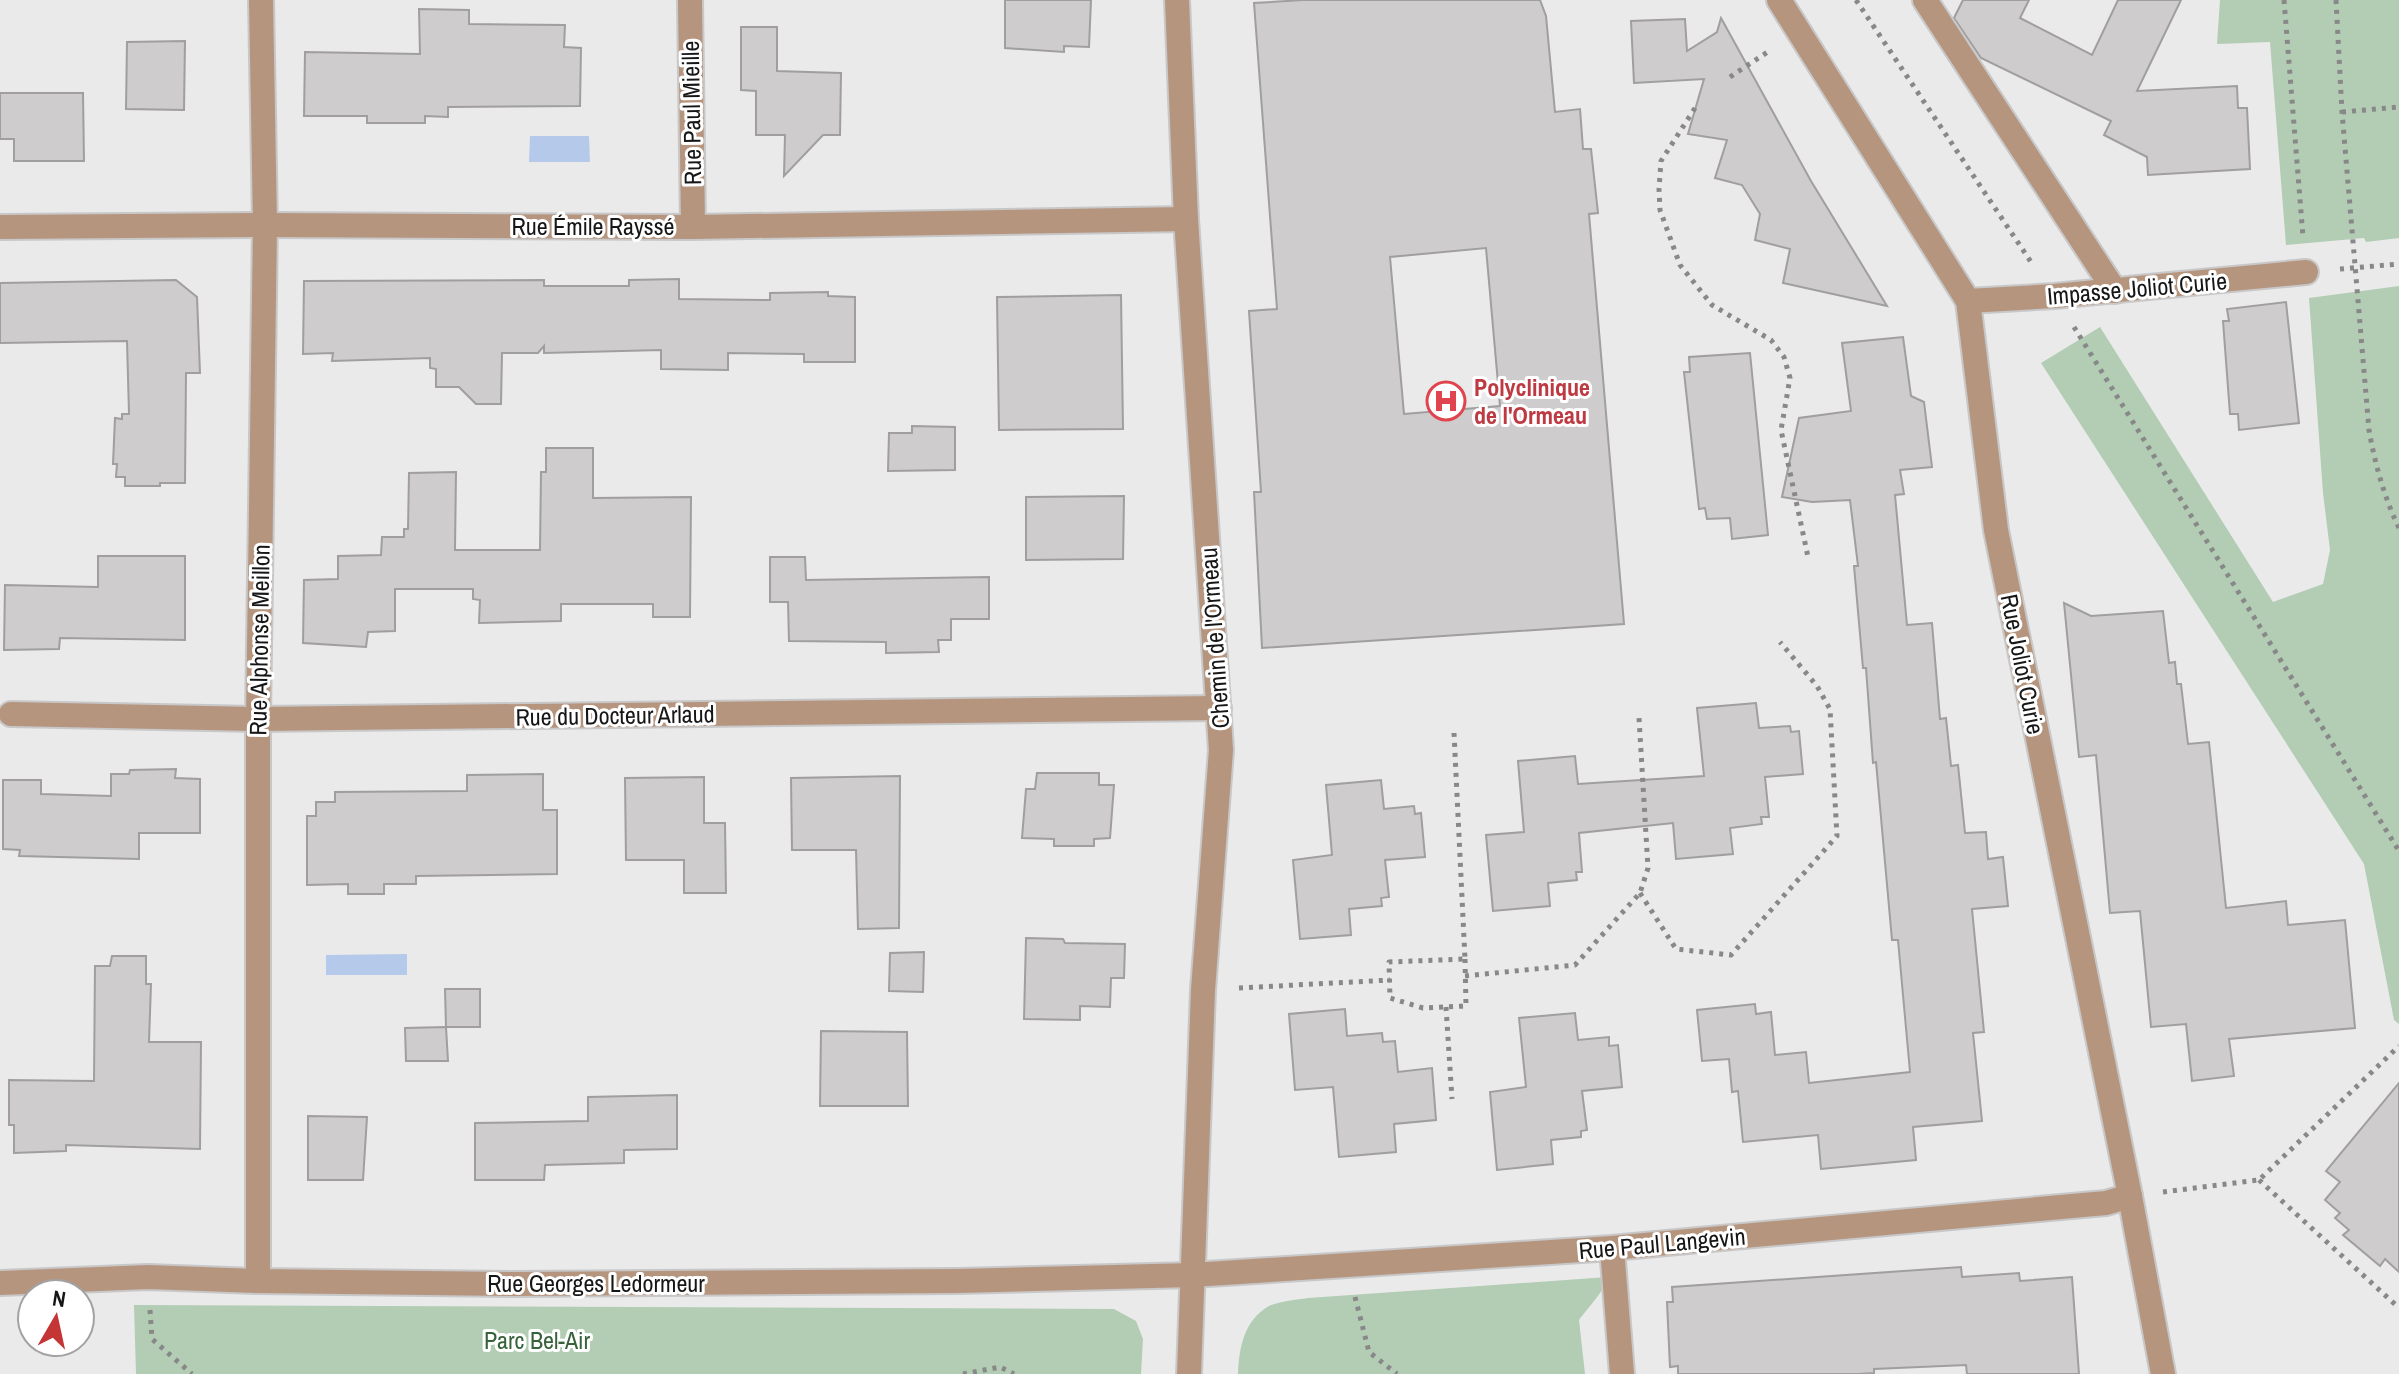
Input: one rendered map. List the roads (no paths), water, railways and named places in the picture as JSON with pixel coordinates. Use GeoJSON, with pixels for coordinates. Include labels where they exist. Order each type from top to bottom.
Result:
{"type":"FeatureCollection","features":[{"type":"Feature","properties":{"kind":"street","name":"Rue Alphonse Meillon"},"geometry":{"type":"LineString","coordinates":[[258,1281],[258,719],[265,225],[261,0]]}},
{"type":"Feature","properties":{"kind":"street","name":"Rue Paul Mieille"},"geometry":{"type":"LineString","coordinates":[[690,0],[693,227]]}},
{"type":"Feature","properties":{"kind":"street","name":"Chemin de l'Ormeau"},"geometry":{"type":"LineString","coordinates":[[1177,0],[1186,219],[1221,750],[1203,990],[1189,1374]]}},
{"type":"Feature","properties":{"kind":"street","name":"Rue Joliot Curie"},"geometry":{"type":"LineString","coordinates":[[1779,0],[1968,301],[1996,530],[2163,1374]]}},
{"type":"Feature","properties":{"kind":"street"},"geometry":{"type":"LineString","coordinates":[[1925,0],[2115,291]]}},
{"type":"Feature","properties":{"kind":"street","name":"Rue Émile Rayssé"},"geometry":{"type":"LineString","coordinates":[[0,227],[693,227],[1186,219]]}},
{"type":"Feature","properties":{"kind":"street","name":"Impasse Joliot Curie"},"geometry":{"type":"LineString","coordinates":[[1968,301],[2115,291],[2306,272]]}},
{"type":"Feature","properties":{"kind":"street","name":"Rue du Docteur Arlaud"},"geometry":{"type":"LineString","coordinates":[[11,714],[258,719],[1219,708]]}},
{"type":"Feature","properties":{"kind":"street","name":"Rue Paul Langevin"},"geometry":{"type":"LineString","coordinates":[[1192,1275],[1612,1248],[2106,1203],[2130,1196]]}},
{"type":"Feature","properties":{"kind":"street"},"geometry":{"type":"LineString","coordinates":[[1612,1248],[1622,1374]]}},
{"type":"Feature","properties":{"kind":"street","name":"Rue Georges Ledormeur"},"geometry":{"type":"LineString","coordinates":[[0,1283],[148,1277],[515,1284],[957,1281],[1192,1275]]}},
{"type":"Feature","properties":{"kind":"water"},"geometry":{"type":"Polygon","coordinates":[[[530,136],[589,136],[590,162],[529,162],[530,136]]]}},
{"type":"Feature","properties":{"kind":"water"},"geometry":{"type":"Polygon","coordinates":[[[407,954],[407,975],[326,975],[326,955],[407,954]]]}},
{"type":"Feature","properties":{"kind":"place","name":"Polyclinique de l'Ormeau"},"geometry":{"type":"Point","coordinates":[1446,401]}},
{"type":"Feature","properties":{"kind":"park label","name":"Parc Bel-Air"},"geometry":{"type":"Point","coordinates":[537,1340]}}]}
